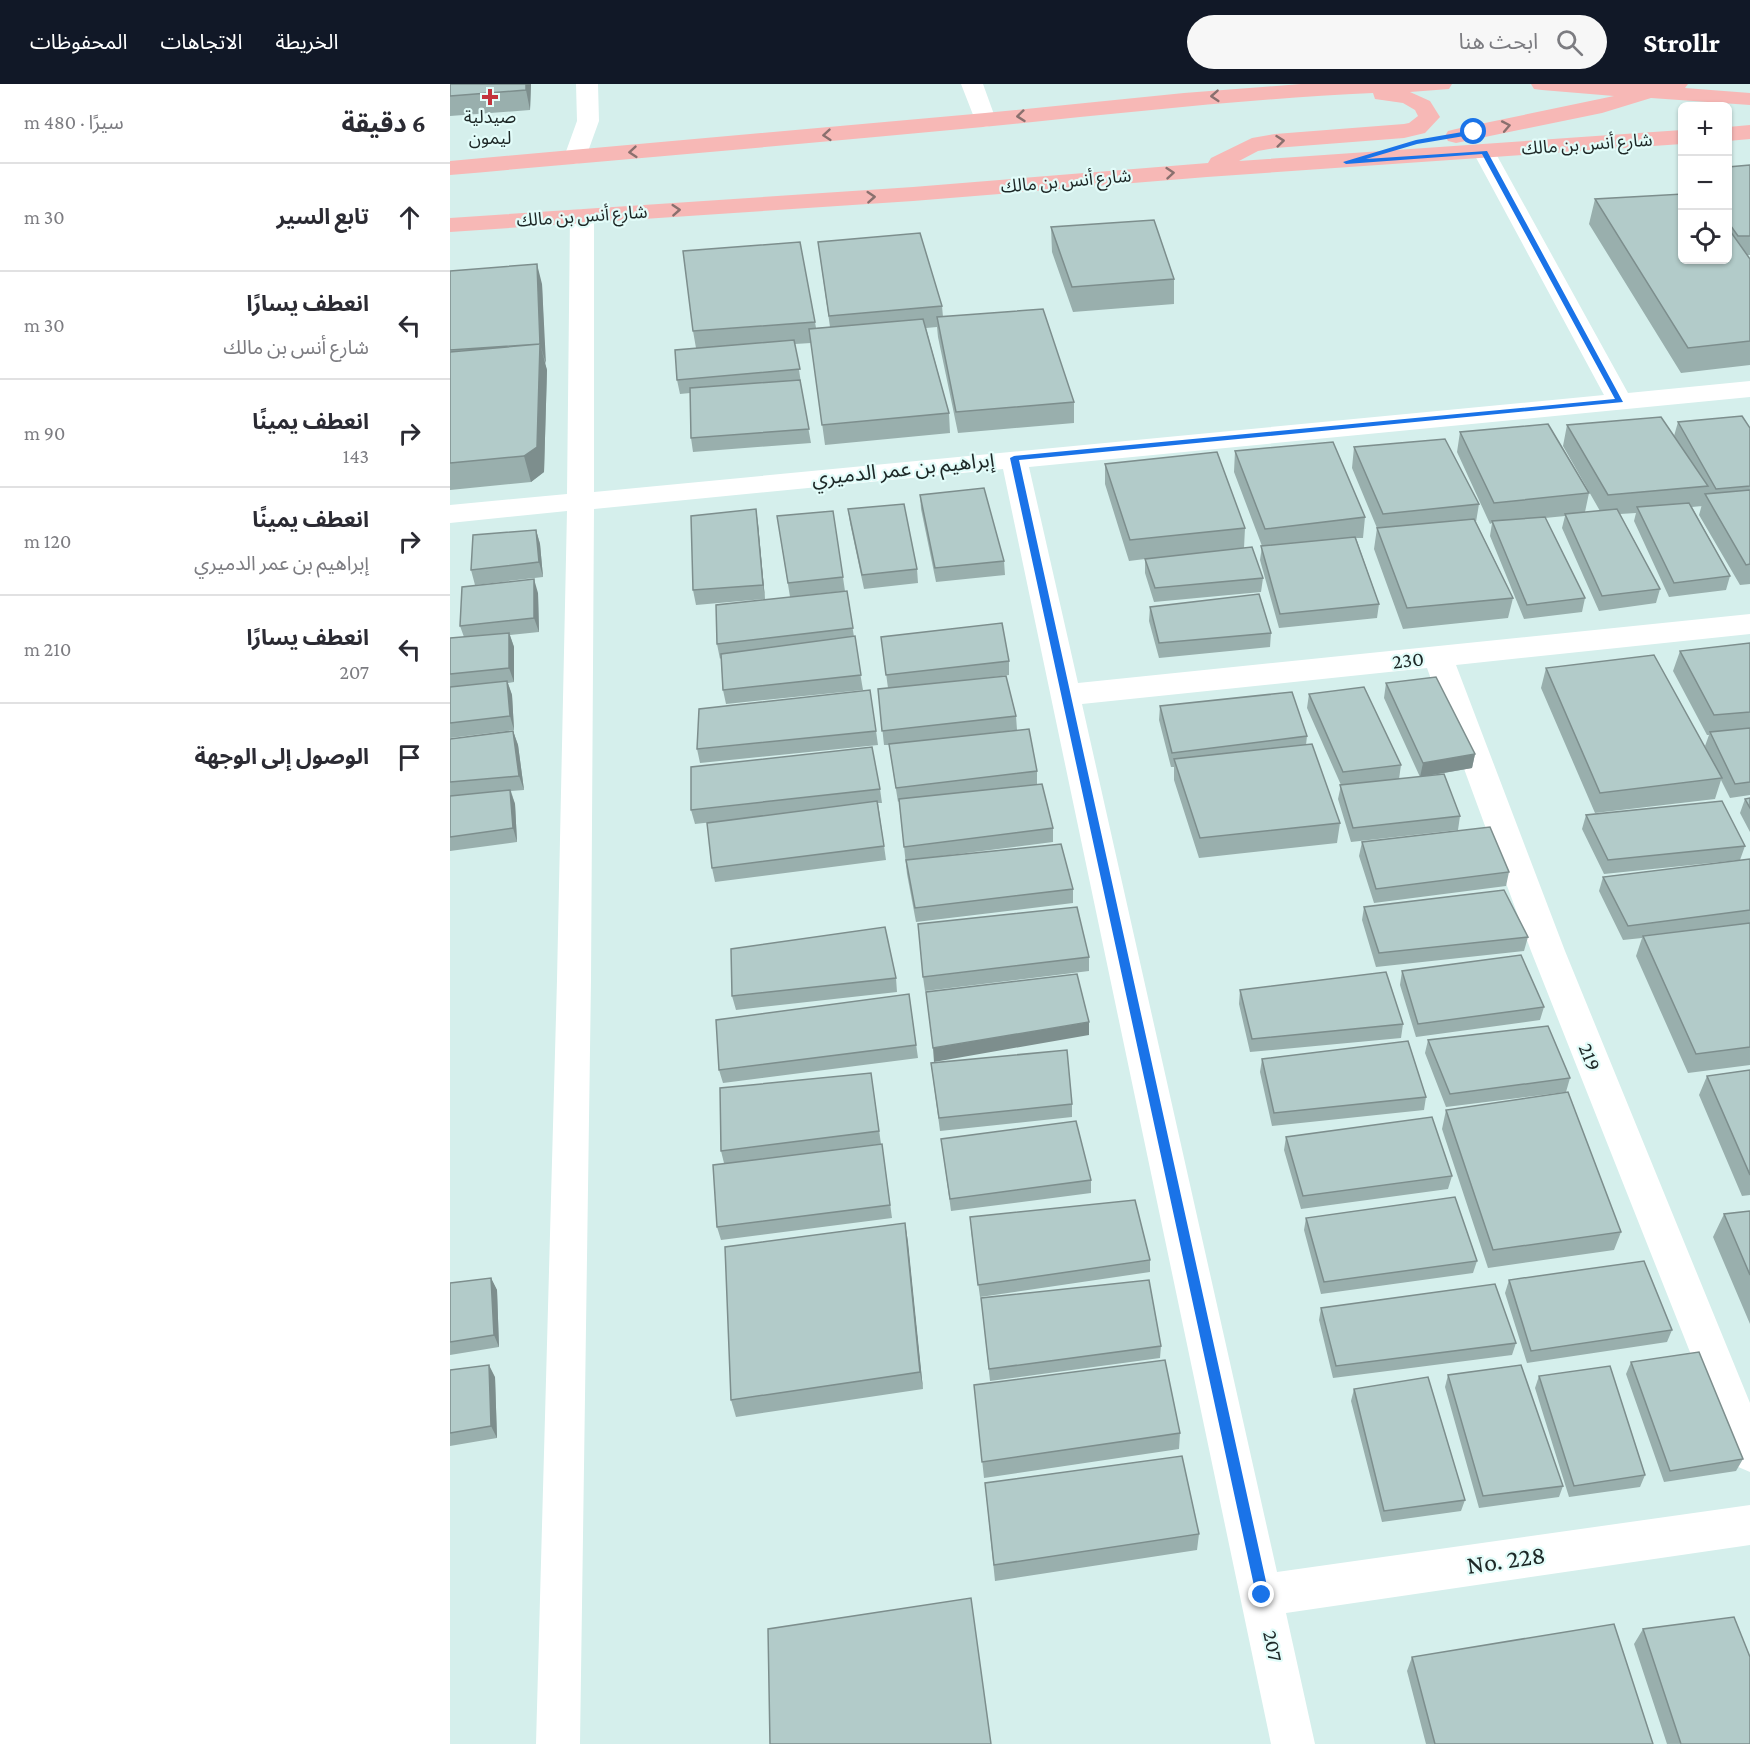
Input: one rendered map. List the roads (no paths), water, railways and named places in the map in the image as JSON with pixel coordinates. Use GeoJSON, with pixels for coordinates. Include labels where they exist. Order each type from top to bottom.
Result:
{"type":"FeatureCollection","features":[{"type":"Feature","properties":{"kind":"main road"},"geometry":{"type":"LineString","coordinates":[[450,168],[985,120],[1308,88],[1441,84]]}},
{"type":"Feature","properties":{"kind":"main road"},"geometry":{"type":"LineString","coordinates":[[1542,84],[1667,88],[1750,99]]}},
{"type":"Feature","properties":{"kind":"main road"},"geometry":{"type":"LineString","coordinates":[[1207,170],[1252,145],[1275,141],[1404,131],[1417,128],[1429,117],[1423,105],[1401,96],[1335,96],[1308,88]]}},
{"type":"Feature","properties":{"kind":"main road"},"geometry":{"type":"LineString","coordinates":[[1346,162],[1416,142],[1538,120],[1667,88]]}},
{"type":"Feature","properties":{"kind":"main road"},"geometry":{"type":"LineString","coordinates":[[1732,134],[1750,132]]}},
{"type":"Feature","properties":{"kind":"main road","name":"شارع أنس بن مالك"},"geometry":{"type":"LineString","coordinates":[[450,225],[914,194],[1207,170],[1678,137]]}},
{"type":"Feature","properties":{"kind":"street"},"geometry":{"type":"LineString","coordinates":[[575,157],[588,122],[587,84]]}},
{"type":"Feature","properties":{"kind":"street"},"geometry":{"type":"LineString","coordinates":[[972,84],[985,120]]}},
{"type":"Feature","properties":{"kind":"street"},"geometry":{"type":"LineString","coordinates":[[1484,152],[1620,401]]}},
{"type":"Feature","properties":{"kind":"street"},"geometry":{"type":"LineString","coordinates":[[558,1744],[571,1197],[582,501],[582,216]]}},
{"type":"Feature","properties":{"kind":"street","name":"إبراهيم بن عمر الدميري"},"geometry":{"type":"LineString","coordinates":[[450,514],[1014,458],[1750,390]]}},
{"type":"Feature","properties":{"kind":"street","name":"207"},"geometry":{"type":"LineString","coordinates":[[1014,458],[1293,1744]]}},
{"type":"Feature","properties":{"kind":"street","name":"230"},"geometry":{"type":"LineString","coordinates":[[1065,695],[1750,624]]}},
{"type":"Feature","properties":{"kind":"street","name":"219"},"geometry":{"type":"LineString","coordinates":[[1438,657],[1548,951],[1750,1453]]}},
{"type":"Feature","properties":{"kind":"street","name":"No. 228"},"geometry":{"type":"LineString","coordinates":[[1262,1595],[1750,1526]]}},
{"type":"Feature","properties":{"kind":"place","name":"صيدلية ليمون"},"geometry":{"type":"Point","coordinates":[490,97]}}]}
